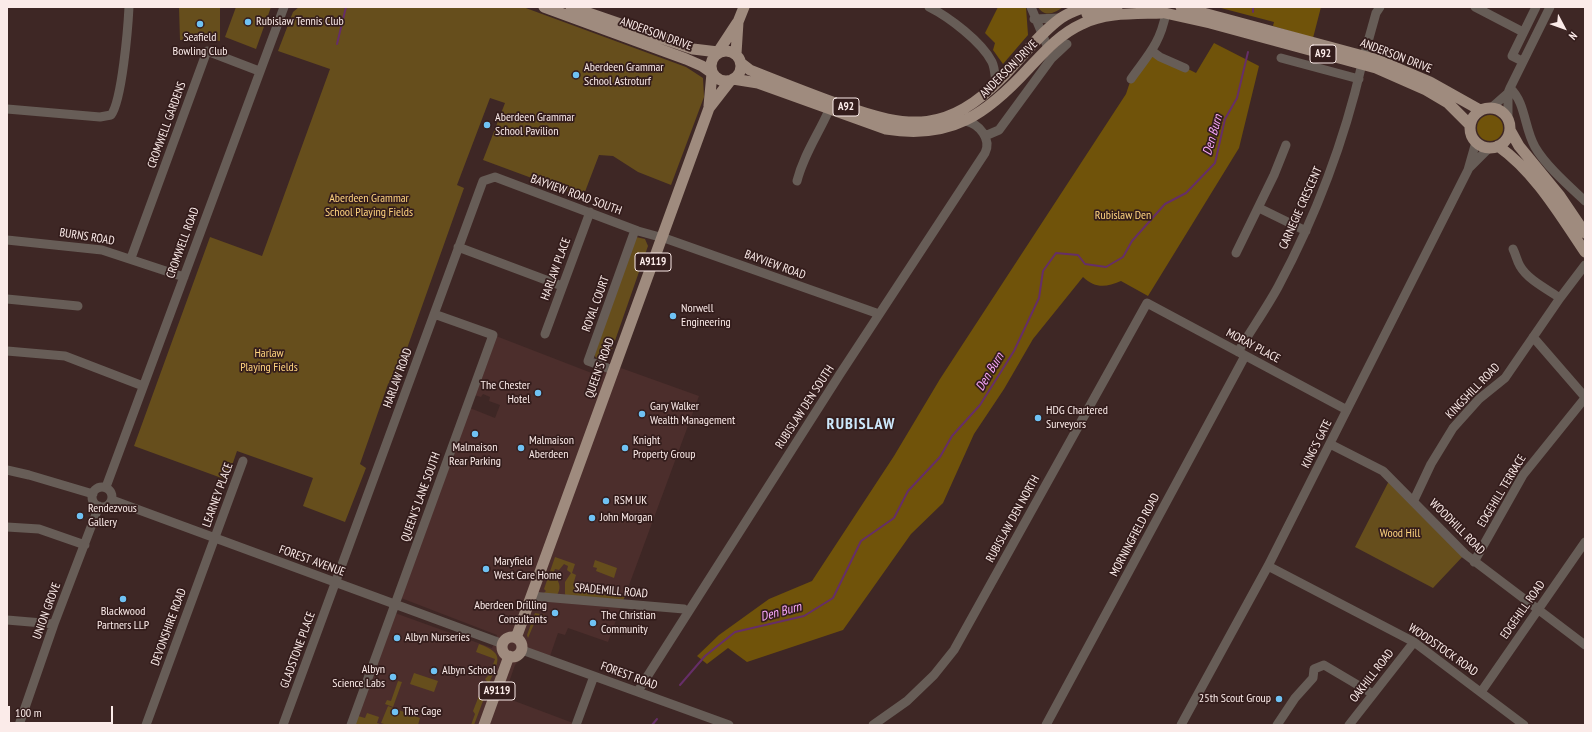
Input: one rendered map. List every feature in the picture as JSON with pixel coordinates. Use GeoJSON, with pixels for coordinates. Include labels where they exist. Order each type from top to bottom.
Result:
{"type":"FeatureCollection","features":[{"type":"Feature","properties":{"kind":"main road","name":"ANDERSON DRIVE"},"geometry":{"type":"LineString","coordinates":[[544,7],[697,63],[712,73]]}},
{"type":"Feature","properties":{"kind":"main road","name":"ANDERSON DRIVE"},"geometry":{"type":"LineString","coordinates":[[571,7],[694,49],[718,52]]}},
{"type":"Feature","properties":{"kind":"main road"},"geometry":{"type":"LineString","coordinates":[[712,73],[711,64],[738,22],[744,7]]}},
{"type":"Feature","properties":{"kind":"main road","name":"ANDERSON DRIVE"},"geometry":{"type":"LineString","coordinates":[[739,58],[750,70],[875,117],[903,122],[929,121],[949,116],[972,104],[996,84],[1060,18],[1085,7]]}},
{"type":"Feature","properties":{"kind":"main road","name":"ANDERSON DRIVE"},"geometry":{"type":"LineString","coordinates":[[1042,35],[1054,32],[1067,23],[1092,12],[1117,7]]}},
{"type":"Feature","properties":{"kind":"main road","name":"ANDERSON DRIVE"},"geometry":{"type":"LineString","coordinates":[[1145,7],[1164,13],[1363,60],[1426,90],[1448,103],[1470,125]]}},
{"type":"Feature","properties":{"kind":"main road","name":"ANDERSON DRIVE"},"geometry":{"type":"LineString","coordinates":[[1181,7],[1363,60],[1430,82],[1485,109]]}},
{"type":"Feature","properties":{"kind":"main road","name":"ANDERSON DRIVE"},"geometry":{"type":"LineString","coordinates":[[732,80],[758,83],[872,125],[899,131],[932,130],[966,121],[987,109],[999,100],[1048,48],[1066,32],[1096,18],[1123,14],[1164,13]]}},
{"type":"Feature","properties":{"kind":"main road"},"geometry":{"type":"LineString","coordinates":[[732,80],[740,72],[738,22]]}},
{"type":"Feature","properties":{"kind":"main road","name":"A92"},"geometry":{"type":"LineString","coordinates":[[718,52],[727,50],[739,58]]}},
{"type":"Feature","properties":{"kind":"main road","name":"A92"},"geometry":{"type":"LineString","coordinates":[[712,73],[718,79],[732,80]]}},
{"type":"Feature","properties":{"kind":"main road","name":"QUEEN'S ROAD"},"geometry":{"type":"LineString","coordinates":[[516,638],[709,107],[712,73]]}},
{"type":"Feature","properties":{"kind":"main road","name":"QUEEN'S ROAD"},"geometry":{"type":"LineString","coordinates":[[709,107],[732,80]]}},
{"type":"Feature","properties":{"kind":"main road"},"geometry":{"type":"LineString","coordinates":[[1470,125],[1475,114],[1485,109]]}},
{"type":"Feature","properties":{"kind":"main road","name":"A92"},"geometry":{"type":"LineString","coordinates":[[1485,109],[1501,111],[1508,118]]}},
{"type":"Feature","properties":{"kind":"main road"},"geometry":{"type":"LineString","coordinates":[[1508,118],[1510,130],[1519,146],[1560,196],[1585,233]]}},
{"type":"Feature","properties":{"kind":"main road","name":"A92"},"geometry":{"type":"LineString","coordinates":[[1470,125],[1472,136],[1476,142]]}},
{"type":"Feature","properties":{"kind":"main road"},"geometry":{"type":"LineString","coordinates":[[1494,147],[1505,141],[1510,130]]}},
{"type":"Feature","properties":{"kind":"main road"},"geometry":{"type":"LineString","coordinates":[[1476,142],[1494,147],[1516,161],[1561,215],[1585,252]]}},
{"type":"Feature","properties":{"kind":"main road"},"geometry":{"type":"LineString","coordinates":[[508,638],[516,638],[521,643],[522,650],[516,656],[509,656],[505,653],[503,644],[508,638]]}},
{"type":"Feature","properties":{"kind":"main road","name":"A9119"},"geometry":{"type":"LineString","coordinates":[[484,725],[509,656]]}},
{"type":"Feature","properties":{"kind":"street"},"geometry":{"type":"LineString","coordinates":[[7,109],[100,117],[111,115],[117,103],[127,43],[129,7]]}},
{"type":"Feature","properties":{"kind":"street","name":"CROMWELL ROAD"},"geometry":{"type":"LineString","coordinates":[[106,487],[284,7]]}},
{"type":"Feature","properties":{"kind":"street"},"geometry":{"type":"LineString","coordinates":[[929,7],[986,47],[993,63],[996,84]]}},
{"type":"Feature","properties":{"kind":"street"},"geometry":{"type":"LineString","coordinates":[[1031,7],[1034,19],[1048,48]]}},
{"type":"Feature","properties":{"kind":"street","name":"CARNEGIE CRESCENT"},"geometry":{"type":"LineString","coordinates":[[1242,354],[1306,231],[1320,199],[1336,158],[1376,13],[1380,7]]}},
{"type":"Feature","properties":{"kind":"street"},"geometry":{"type":"LineString","coordinates":[[1475,7],[1523,32]]}},
{"type":"Feature","properties":{"kind":"street"},"geometry":{"type":"LineString","coordinates":[[1522,61],[1512,56],[1536,7]]}},
{"type":"Feature","properties":{"kind":"street"},"geometry":{"type":"LineString","coordinates":[[1508,118],[1509,91],[1522,61],[1550,7]]}},
{"type":"Feature","properties":{"kind":"street"},"geometry":{"type":"LineString","coordinates":[[1131,79],[1152,51],[1160,37],[1164,13]]}},
{"type":"Feature","properties":{"kind":"street"},"geometry":{"type":"LineString","coordinates":[[1034,19],[1060,18]]}},
{"type":"Feature","properties":{"kind":"street"},"geometry":{"type":"LineString","coordinates":[[966,121],[976,126],[985,136],[999,130],[1051,59],[1067,44]]}},
{"type":"Feature","properties":{"kind":"street","name":"CROMWELL GARDENS"},"geometry":{"type":"LineString","coordinates":[[131,258],[207,51],[259,71]]}},
{"type":"Feature","properties":{"kind":"street"},"geometry":{"type":"LineString","coordinates":[[1152,51],[1160,57],[1185,68]]}},
{"type":"Feature","properties":{"kind":"street"},"geometry":{"type":"LineString","coordinates":[[1281,58],[1359,79]]}},
{"type":"Feature","properties":{"kind":"street"},"geometry":{"type":"LineString","coordinates":[[1485,109],[1509,91]]}},
{"type":"Feature","properties":{"kind":"street"},"geometry":{"type":"LineString","coordinates":[[1509,91],[1520,100],[1529,135],[1536,148],[1569,187],[1585,201]]}},
{"type":"Feature","properties":{"kind":"street"},"geometry":{"type":"LineString","coordinates":[[797,180],[807,150],[820,131],[829,110]]}},
{"type":"Feature","properties":{"kind":"street","name":"RUBISLAW DEN SOUTH"},"geometry":{"type":"LineString","coordinates":[[638,691],[879,314],[985,153],[988,144],[985,136]]}},
{"type":"Feature","properties":{"kind":"street","name":"KING'S GATE"},"geometry":{"type":"LineString","coordinates":[[1181,725],[1268,566],[1330,444],[1468,170],[1476,142]]}},
{"type":"Feature","properties":{"kind":"street"},"geometry":{"type":"LineString","coordinates":[[1236,253],[1259,208],[1286,145]]}},
{"type":"Feature","properties":{"kind":"street","name":"KING'S GATE"},"geometry":{"type":"LineString","coordinates":[[1468,170],[1494,147]]}},
{"type":"Feature","properties":{"kind":"street","name":"BAYVIEW ROAD SOUTH"},"geometry":{"type":"LineString","coordinates":[[483,181],[495,177],[635,230],[662,238]]}},
{"type":"Feature","properties":{"kind":"street","name":"HARLAW ROAD"},"geometry":{"type":"LineString","coordinates":[[335,582],[483,181]]}},
{"type":"Feature","properties":{"kind":"street"},"geometry":{"type":"LineString","coordinates":[[1259,208],[1306,231]]}},
{"type":"Feature","properties":{"kind":"street","name":"HARLAW PLACE"},"geometry":{"type":"LineString","coordinates":[[545,334],[590,212]]}},
{"type":"Feature","properties":{"kind":"street","name":"ROYAL COURT"},"geometry":{"type":"LineString","coordinates":[[614,370],[588,361],[635,230]]}},
{"type":"Feature","properties":{"kind":"street","name":"BAYVIEW ROAD"},"geometry":{"type":"LineString","coordinates":[[662,238],[879,314]]}},
{"type":"Feature","properties":{"kind":"street","name":"BURNS ROAD"},"geometry":{"type":"LineString","coordinates":[[7,240],[102,250],[131,258],[184,277]]}},
{"type":"Feature","properties":{"kind":"street"},"geometry":{"type":"LineString","coordinates":[[458,247],[562,286]]}},
{"type":"Feature","properties":{"kind":"street"},"geometry":{"type":"LineString","coordinates":[[1513,249],[1520,266],[1529,276],[1560,298]]}},
{"type":"Feature","properties":{"kind":"street","name":"KINGSHILL ROAD"},"geometry":{"type":"LineString","coordinates":[[1414,500],[1431,464],[1454,428],[1479,399],[1505,378],[1560,298],[1584,268]]}},
{"type":"Feature","properties":{"kind":"street"},"geometry":{"type":"LineString","coordinates":[[7,299],[78,306]]}},
{"type":"Feature","properties":{"kind":"street","name":"MORAY PLACE"},"geometry":{"type":"LineString","coordinates":[[1147,303],[1347,410]]}},
{"type":"Feature","properties":{"kind":"street","name":"RUBISLAW DEN NORTH"},"geometry":{"type":"LineString","coordinates":[[873,725],[907,701],[934,675],[954,650],[1147,303]]}},
{"type":"Feature","properties":{"kind":"street","name":"QUEEN'S LANE SOUTH"},"geometry":{"type":"LineString","coordinates":[[351,725],[493,335],[434,314]]}},
{"type":"Feature","properties":{"kind":"street"},"geometry":{"type":"LineString","coordinates":[[1533,337],[1585,397]]}},
{"type":"Feature","properties":{"kind":"street"},"geometry":{"type":"LineString","coordinates":[[7,351],[65,356],[143,386]]}},
{"type":"Feature","properties":{"kind":"street","name":"MORNINGFIELD ROAD"},"geometry":{"type":"LineString","coordinates":[[1046,725],[1242,354]]}},
{"type":"Feature","properties":{"kind":"street","name":"EDGEHILL TERRACE"},"geometry":{"type":"LineString","coordinates":[[1474,562],[1523,475],[1585,397]]}},
{"type":"Feature","properties":{"kind":"street","name":"WOODHILL ROAD"},"geometry":{"type":"LineString","coordinates":[[1330,444],[1384,471],[1474,562],[1585,645]]}},
{"type":"Feature","properties":{"kind":"street","name":"LEARNEY PLACE"},"geometry":{"type":"LineString","coordinates":[[215,538],[243,461]]}},
{"type":"Feature","properties":{"kind":"street"},"geometry":{"type":"LineString","coordinates":[[7,470],[93,494]]}},
{"type":"Feature","properties":{"kind":"street"},"geometry":{"type":"LineString","coordinates":[[106,487],[112,494],[112,500],[105,506],[99,506],[94,503],[93,494],[97,488],[106,487]]}},
{"type":"Feature","properties":{"kind":"street","name":"FOREST AVENUE"},"geometry":{"type":"LineString","coordinates":[[112,500],[503,644]]}},
{"type":"Feature","properties":{"kind":"street","name":"UNION GROVE"},"geometry":{"type":"LineString","coordinates":[[19,725],[54,624],[99,506]]}},
{"type":"Feature","properties":{"kind":"street"},"geometry":{"type":"LineString","coordinates":[[7,527],[39,529],[85,545]]}},
{"type":"Feature","properties":{"kind":"street","name":"DEVONSHIRE ROAD"},"geometry":{"type":"LineString","coordinates":[[146,725],[215,538]]}},
{"type":"Feature","properties":{"kind":"street","name":"EDGEHILL ROAD"},"geometry":{"type":"LineString","coordinates":[[1481,692],[1585,542]]}},
{"type":"Feature","properties":{"kind":"street","name":"WOODSTOCK ROAD"},"geometry":{"type":"LineString","coordinates":[[1268,566],[1414,642],[1524,725]]}},
{"type":"Feature","properties":{"kind":"street","name":"GLADSTONE PLACE"},"geometry":{"type":"LineString","coordinates":[[283,725],[335,582]]}},
{"type":"Feature","properties":{"kind":"street","name":"SPADEMILL ROAD"},"geometry":{"type":"LineString","coordinates":[[531,596],[684,609],[688,612]]}},
{"type":"Feature","properties":{"kind":"street"},"geometry":{"type":"LineString","coordinates":[[7,620],[54,624]]}},
{"type":"Feature","properties":{"kind":"street","name":"OAKHILL ROAD"},"geometry":{"type":"LineString","coordinates":[[1349,725],[1414,642]]}},
{"type":"Feature","properties":{"kind":"street","name":"FOREST ROAD"},"geometry":{"type":"LineString","coordinates":[[522,650],[729,725]]}},
{"type":"Feature","properties":{"kind":"street"},"geometry":{"type":"LineString","coordinates":[[1277,725],[1295,698],[1313,678],[1314,669],[1324,665],[1373,694]]}},
{"type":"Feature","properties":{"kind":"street"},"geometry":{"type":"LineString","coordinates":[[576,725],[594,676]]}},
{"type":"Feature","properties":{"kind":"shaded area"},"geometry":{"type":"Polygon","coordinates":[[[496,336],[602,377],[607,363],[699,396],[608,642],[568,628],[565,635],[558,633],[549,659],[527,652],[515,665],[504,697],[573,723],[573,725],[354,725],[395,613],[492,648],[497,635],[401,598],[470,408],[495,418],[500,405],[489,401],[490,397],[483,394],[481,397],[474,395],[496,336]]]}},
{"type":"Feature","properties":{"kind":"green space","name":"Seafield Bowling Club"},"geometry":{"type":"Polygon","coordinates":[[[179,7],[220,7],[220,41],[180,40],[179,7]]]}},
{"type":"Feature","properties":{"kind":"green space","name":"Rubislaw Tennis Club"},"geometry":{"type":"Polygon","coordinates":[[[236,7],[271,7],[256,49],[225,37],[236,7]]]}},
{"type":"Feature","properties":{"kind":"green space","name":"Aberdeen Grammar School Playing Fields"},"geometry":{"type":"Polygon","coordinates":[[[299,7],[523,7],[686,67],[703,78],[704,97],[671,185],[638,172],[613,156],[599,155],[583,197],[483,160],[505,103],[490,98],[457,185],[464,188],[399,371],[388,384],[360,464],[366,468],[345,522],[303,506],[313,478],[237,451],[227,480],[134,446],[210,237],[262,256],[330,69],[278,51],[293,12],[299,7]]]}},
{"type":"Feature","properties":{"kind":"green space"},"geometry":{"type":"Polygon","coordinates":[[[998,7],[1026,7],[1028,35],[1003,64],[993,50],[995,43],[985,33],[998,7]]]}},
{"type":"Feature","properties":{"kind":"green space"},"geometry":{"type":"Polygon","coordinates":[[[1038,7],[1063,7],[1053,13],[1047,13],[1038,7]]]}},
{"type":"Feature","properties":{"kind":"green space"},"geometry":{"type":"Polygon","coordinates":[[[1221,7],[1321,7],[1313,38],[1273,26],[1274,22],[1221,7]]]}},
{"type":"Feature","properties":{"kind":"green space","name":"Rubislaw Den"},"geometry":{"type":"Polygon","coordinates":[[[1214,43],[1259,66],[1239,148],[1148,296],[1121,281],[1110,285],[1100,286],[1087,281],[1083,277],[1033,339],[1004,389],[974,434],[943,503],[911,534],[843,630],[747,662],[728,648],[707,664],[697,656],[719,635],[769,599],[812,581],[894,456],[940,379],[1126,94],[1131,79],[1152,51],[1196,73],[1214,43]]]}},
{"type":"Feature","properties":{"kind":"green space"},"geometry":{"type":"Polygon","coordinates":[[[1490,115],[1499,119],[1503,128],[1499,137],[1490,141],[1481,137],[1477,128],[1481,119],[1490,115]]]}},
{"type":"Feature","properties":{"kind":"green space"},"geometry":{"type":"Polygon","coordinates":[[[636,237],[645,239],[648,246],[610,355],[604,361],[600,360],[596,358],[594,353],[636,237]]]}},
{"type":"Feature","properties":{"kind":"green space","name":"Wood Hill"},"geometry":{"type":"Polygon","coordinates":[[[1391,477],[1465,554],[1433,588],[1355,547],[1391,477]]]}},
{"type":"Feature","properties":{"kind":"green space"},"geometry":{"type":"Polygon","coordinates":[[[555,557],[575,564],[572,573],[576,575],[573,585],[595,591],[594,594],[625,597],[623,600],[566,596],[565,582],[571,573],[567,570],[568,566],[564,564],[559,570],[555,569],[553,574],[557,575],[556,578],[559,584],[559,591],[557,595],[544,593],[546,591],[544,589],[555,557]]]}},
{"type":"Feature","properties":{"kind":"green space"},"geometry":{"type":"Polygon","coordinates":[[[595,560],[617,568],[614,578],[596,571],[597,568],[593,567],[595,560]]]}},
{"type":"Feature","properties":{"kind":"green space"},"geometry":{"type":"Polygon","coordinates":[[[535,613],[545,615],[544,619],[537,617],[528,638],[527,635],[535,613]]]}},
{"type":"Feature","properties":{"kind":"green space"},"geometry":{"type":"Polygon","coordinates":[[[479,644],[494,651],[497,655],[497,664],[489,684],[485,679],[489,675],[495,659],[476,652],[479,644]]]}},
{"type":"Feature","properties":{"kind":"green space"},"geometry":{"type":"Polygon","coordinates":[[[414,673],[438,681],[434,692],[410,684],[414,673]]]}},
{"type":"Feature","properties":{"kind":"green space"},"geometry":{"type":"Polygon","coordinates":[[[398,681],[402,682],[393,707],[385,704],[387,700],[391,701],[398,681]]]}},
{"type":"Feature","properties":{"kind":"green space"},"geometry":{"type":"Polygon","coordinates":[[[480,693],[486,693],[474,725],[471,725],[475,714],[473,711],[480,693]]]}},
{"type":"Feature","properties":{"kind":"green space","name":"The Cage"},"geometry":{"type":"Polygon","coordinates":[[[388,706],[420,718],[418,725],[387,725],[381,723],[388,706]]]}},
{"type":"Feature","properties":{"kind":"green space"},"geometry":{"type":"Polygon","coordinates":[[[367,713],[379,717],[377,723],[383,725],[354,725],[358,716],[365,718],[367,713]]]}},
{"type":"Feature","properties":{"kind":"waterway"},"geometry":{"type":"LineString","coordinates":[[337,44],[346,7]]}},
{"type":"Feature","properties":{"kind":"waterway","name":"Den Burn"},"geometry":{"type":"LineString","coordinates":[[1253,7],[1253,12]]}},
{"type":"Feature","properties":{"kind":"waterway","name":"Den Burn"},"geometry":{"type":"LineString","coordinates":[[680,685],[705,656],[735,632],[804,616],[833,598],[861,541],[894,518],[908,491],[940,457],[952,436],[980,405],[1014,351],[1039,298],[1043,271],[1056,253],[1078,255],[1085,264],[1106,267],[1123,257],[1132,241],[1165,204],[1186,193],[1215,163],[1225,119],[1237,98],[1248,52]]}},
{"type":"Feature","properties":{"kind":"waterway","name":"Den Burn"},"geometry":{"type":"LineString","coordinates":[[652,725],[657,719]]}},
{"type":"Feature","properties":{"kind":"place","name":"Rubislaw Tennis Club"},"geometry":{"type":"Point","coordinates":[248,22]}},
{"type":"Feature","properties":{"kind":"place","name":"Seafield Bowling Club"},"geometry":{"type":"Point","coordinates":[200,24]}},
{"type":"Feature","properties":{"kind":"place","name":"Aberdeen Grammar School Astroturf"},"geometry":{"type":"Point","coordinates":[576,75]}},
{"type":"Feature","properties":{"kind":"place","name":"Aberdeen Grammar School Pavilion"},"geometry":{"type":"Point","coordinates":[487,125]}},
{"type":"Feature","properties":{"kind":"place","name":"Norwell Engineering"},"geometry":{"type":"Point","coordinates":[673,316]}},
{"type":"Feature","properties":{"kind":"place","name":"The Chester Hotel"},"geometry":{"type":"Point","coordinates":[538,393]}},
{"type":"Feature","properties":{"kind":"place","name":"Gary Walker Wealth Management"},"geometry":{"type":"Point","coordinates":[642,414]}},
{"type":"Feature","properties":{"kind":"place","name":"HDG Chartered Surveyors"},"geometry":{"type":"Point","coordinates":[1038,418]}},
{"type":"Feature","properties":{"kind":"place","name":"Malmaison Rear Parking"},"geometry":{"type":"Point","coordinates":[475,434]}},
{"type":"Feature","properties":{"kind":"place","name":"Malmaison Aberdeen"},"geometry":{"type":"Point","coordinates":[521,448]}},
{"type":"Feature","properties":{"kind":"place","name":"Knight Property Group"},"geometry":{"type":"Point","coordinates":[625,448]}},
{"type":"Feature","properties":{"kind":"place","name":"RSM UK"},"geometry":{"type":"Point","coordinates":[606,501]}},
{"type":"Feature","properties":{"kind":"place","name":"Rendezvous Gallery"},"geometry":{"type":"Point","coordinates":[80,516]}},
{"type":"Feature","properties":{"kind":"place","name":"John Morgan"},"geometry":{"type":"Point","coordinates":[592,518]}},
{"type":"Feature","properties":{"kind":"place","name":"Maryfield West Care Home"},"geometry":{"type":"Point","coordinates":[486,569]}},
{"type":"Feature","properties":{"kind":"place","name":"Blackwood Partners LLP"},"geometry":{"type":"Point","coordinates":[123,599]}},
{"type":"Feature","properties":{"kind":"place","name":"Aberdeen Drilling Consultants"},"geometry":{"type":"Point","coordinates":[555,613]}},
{"type":"Feature","properties":{"kind":"place","name":"The Christian Community"},"geometry":{"type":"Point","coordinates":[593,623]}},
{"type":"Feature","properties":{"kind":"place","name":"Albyn Nurseries"},"geometry":{"type":"Point","coordinates":[397,638]}},
{"type":"Feature","properties":{"kind":"place","name":"Albyn School"},"geometry":{"type":"Point","coordinates":[434,671]}},
{"type":"Feature","properties":{"kind":"place","name":"Albyn Science Labs"},"geometry":{"type":"Point","coordinates":[393,677]}},
{"type":"Feature","properties":{"kind":"place","name":"25th Scout Group"},"geometry":{"type":"Point","coordinates":[1279,699]}},
{"type":"Feature","properties":{"kind":"place","name":"The Cage"},"geometry":{"type":"Point","coordinates":[395,712]}},
{"type":"Feature","properties":{"kind":"district","name":"RUBISLAW"},"geometry":{"type":"Point","coordinates":[861,424]}},
{"type":"Feature","properties":{"kind":"park label","name":"Harlaw Playing Fields"},"geometry":{"type":"Point","coordinates":[269,361]}}]}
